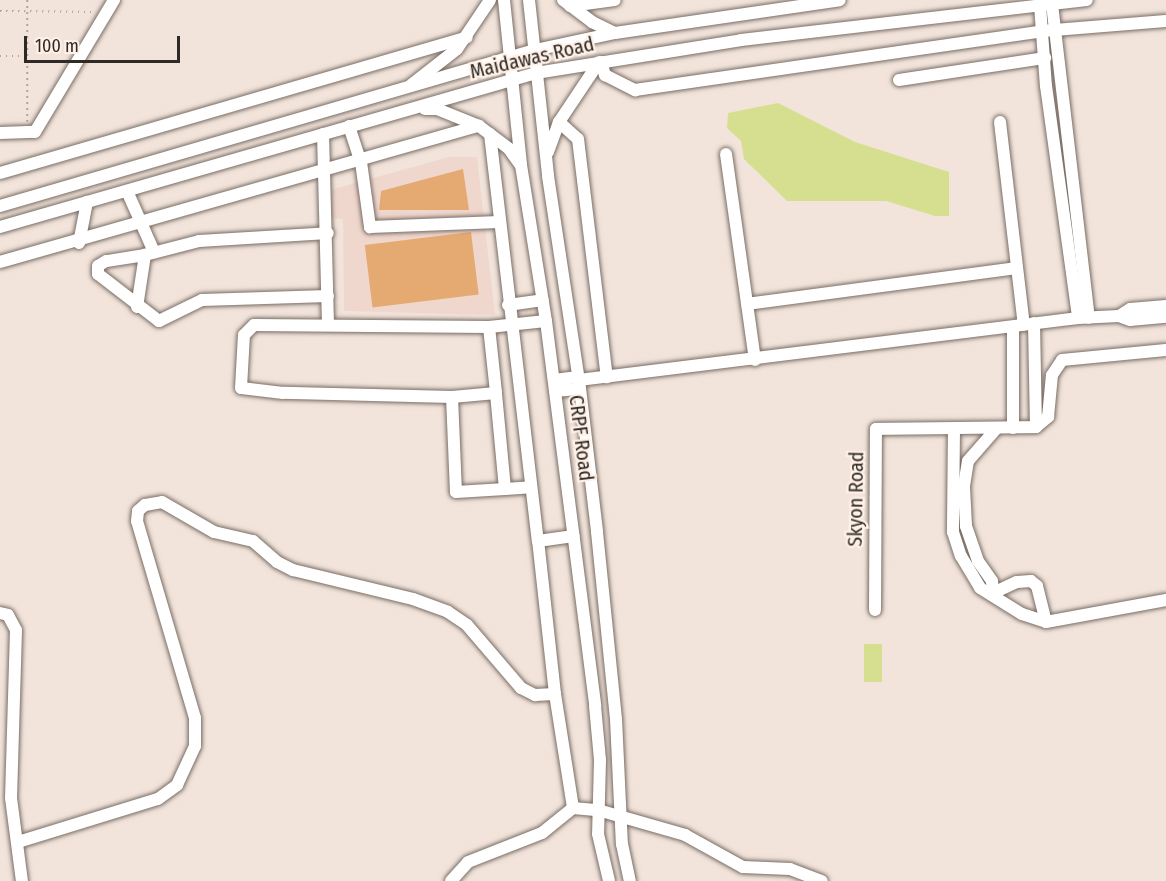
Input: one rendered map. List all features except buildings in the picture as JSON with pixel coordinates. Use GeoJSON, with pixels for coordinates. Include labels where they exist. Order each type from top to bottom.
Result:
{"type":"FeatureCollection","features":[{"type":"Feature","properties":{"kind":"street"},"geometry":{"type":"LineString","coordinates":[[0,133],[34,132],[114,0]]}},
{"type":"Feature","properties":{"kind":"street"},"geometry":{"type":"LineString","coordinates":[[403,91],[467,37],[490,0]]}},
{"type":"Feature","properties":{"kind":"street","name":"CRPF Road"},"geometry":{"type":"LineString","coordinates":[[504,0],[521,165],[546,321],[595,706],[600,760],[598,810],[602,859],[609,881]]}},
{"type":"Feature","properties":{"kind":"street"},"geometry":{"type":"LineString","coordinates":[[529,0],[546,158],[579,382],[610,657],[621,817],[630,881]]}},
{"type":"Feature","properties":{"kind":"street"},"geometry":{"type":"LineString","coordinates":[[567,3],[615,0]]}},
{"type":"Feature","properties":{"kind":"street","name":"Maidawas Road"},"geometry":{"type":"LineString","coordinates":[[0,206],[403,91],[509,56],[615,33],[840,0]]}},
{"type":"Feature","properties":{"kind":"street","name":"Maidawas Road"},"geometry":{"type":"LineString","coordinates":[[0,227],[536,73],[741,40],[1087,0]]}},
{"type":"Feature","properties":{"kind":"street"},"geometry":{"type":"LineString","coordinates":[[567,3],[615,33]]}},
{"type":"Feature","properties":{"kind":"street"},"geometry":{"type":"LineString","coordinates":[[1046,5],[1053,84],[1084,318]]}},
{"type":"Feature","properties":{"kind":"street"},"geometry":{"type":"LineString","coordinates":[[600,62],[605,75],[635,90],[1048,31],[1166,21]]}},
{"type":"Feature","properties":{"kind":"street"},"geometry":{"type":"LineString","coordinates":[[1048,31],[1045,58],[1053,84]]}},
{"type":"Feature","properties":{"kind":"street"},"geometry":{"type":"LineString","coordinates":[[0,173],[467,37]]}},
{"type":"Feature","properties":{"kind":"street"},"geometry":{"type":"LineString","coordinates":[[898,80],[1045,58]]}},
{"type":"Feature","properties":{"kind":"street"},"geometry":{"type":"LineString","coordinates":[[546,158],[559,122],[600,62]]}},
{"type":"Feature","properties":{"kind":"street"},"geometry":{"type":"LineString","coordinates":[[405,111],[437,109],[479,126],[509,148],[521,165]]}},
{"type":"Feature","properties":{"kind":"street"},"geometry":{"type":"LineString","coordinates":[[559,122],[578,139],[607,377]]}},
{"type":"Feature","properties":{"kind":"street"},"geometry":{"type":"LineString","coordinates":[[1000,122],[1024,325],[1035,385],[1036,427]]}},
{"type":"Feature","properties":{"kind":"street"},"geometry":{"type":"LineString","coordinates":[[350,126],[362,162],[370,227],[499,222]]}},
{"type":"Feature","properties":{"kind":"street"},"geometry":{"type":"LineString","coordinates":[[0,262],[79,243],[141,222],[321,174],[479,126]]}},
{"type":"Feature","properties":{"kind":"street"},"geometry":{"type":"LineString","coordinates":[[323,134],[321,174],[328,233],[328,325]]}},
{"type":"Feature","properties":{"kind":"street"},"geometry":{"type":"LineString","coordinates":[[490,134],[510,325],[555,694],[573,808]]}},
{"type":"Feature","properties":{"kind":"street"},"geometry":{"type":"LineString","coordinates":[[726,153],[755,360]]}},
{"type":"Feature","properties":{"kind":"street"},"geometry":{"type":"LineString","coordinates":[[127,190],[141,222],[149,254],[137,307]]}},
{"type":"Feature","properties":{"kind":"street"},"geometry":{"type":"LineString","coordinates":[[79,243],[87,202]]}},
{"type":"Feature","properties":{"kind":"street"},"geometry":{"type":"LineString","coordinates":[[328,233],[199,242],[98,266],[98,274],[137,307],[159,321],[202,300],[328,296]]}},
{"type":"Feature","properties":{"kind":"street"},"geometry":{"type":"LineString","coordinates":[[747,304],[1017,268]]}},
{"type":"Feature","properties":{"kind":"street"},"geometry":{"type":"LineString","coordinates":[[508,305],[543,300]]}},
{"type":"Feature","properties":{"kind":"street"},"geometry":{"type":"LineString","coordinates":[[1119,316],[1130,309],[1166,306]]}},
{"type":"Feature","properties":{"kind":"street"},"geometry":{"type":"LineString","coordinates":[[554,386],[607,377],[1084,318],[1119,316],[1130,320],[1166,317]]}},
{"type":"Feature","properties":{"kind":"street"},"geometry":{"type":"LineString","coordinates":[[496,393],[452,397],[283,393],[241,388],[244,335],[249,326],[489,327],[546,321]]}},
{"type":"Feature","properties":{"kind":"street"},"geometry":{"type":"LineString","coordinates":[[1013,428],[1013,387],[1024,325]]}},
{"type":"Feature","properties":{"kind":"street"},"geometry":{"type":"LineString","coordinates":[[489,327],[506,489]]}},
{"type":"Feature","properties":{"kind":"street"},"geometry":{"type":"LineString","coordinates":[[1036,427],[1048,417],[1052,375],[1062,360],[1166,350]]}},
{"type":"Feature","properties":{"kind":"street"},"geometry":{"type":"LineString","coordinates":[[1013,387],[1035,385]]}},
{"type":"Feature","properties":{"kind":"street"},"geometry":{"type":"LineString","coordinates":[[452,397],[456,492],[531,487]]}},
{"type":"Feature","properties":{"kind":"street","name":"Skyon Road"},"geometry":{"type":"LineString","coordinates":[[875,610],[876,429],[1036,427]]}},
{"type":"Feature","properties":{"kind":"street"},"geometry":{"type":"LineString","coordinates":[[954,429],[951,502],[956,544],[980,588],[993,593],[1022,614],[1046,622],[1166,600]]}},
{"type":"Feature","properties":{"kind":"street"},"geometry":{"type":"LineString","coordinates":[[993,593],[992,581],[978,561],[966,526],[964,486],[968,461],[996,429]]}},
{"type":"Feature","properties":{"kind":"street"},"geometry":{"type":"LineString","coordinates":[[18,842],[158,799],[184,775],[195,746],[195,718],[137,521],[141,507],[154,501],[162,502],[214,532],[253,541],[277,562],[292,570],[413,599],[448,612],[467,625],[525,691],[555,694]]}},
{"type":"Feature","properties":{"kind":"street"},"geometry":{"type":"LineString","coordinates":[[538,542],[574,536]]}},
{"type":"Feature","properties":{"kind":"street"},"geometry":{"type":"LineString","coordinates":[[993,593],[1017,582],[1031,581],[1037,586],[1046,622]]}},
{"type":"Feature","properties":{"kind":"street"},"geometry":{"type":"LineString","coordinates":[[0,613],[8,615],[16,630],[11,798],[22,881]]}},
{"type":"Feature","properties":{"kind":"street"},"geometry":{"type":"LineString","coordinates":[[451,881],[468,862],[542,833],[573,808],[598,810],[685,835],[743,867],[790,869],[822,881]]}},
{"type":"Feature","properties":{"kind":"path"},"geometry":{"type":"LineString","coordinates":[[27,0],[27,132]]}},
{"type":"Feature","properties":{"kind":"path"},"geometry":{"type":"LineString","coordinates":[[0,11],[107,12]]}},
{"type":"Feature","properties":{"kind":"path"},"geometry":{"type":"LineString","coordinates":[[0,56],[27,56]]}},
{"type":"Feature","properties":{"kind":"shaded area"},"geometry":{"type":"Polygon","coordinates":[[[449,157],[477,157],[495,315],[344,311],[343,219],[331,218],[330,190],[449,157]]]}},
{"type":"Feature","properties":{"kind":"green space"},"geometry":{"type":"Polygon","coordinates":[[[778,103],[855,142],[949,172],[949,216],[935,216],[886,201],[787,201],[744,159],[741,141],[727,128],[728,113],[778,103]]]}},
{"type":"Feature","properties":{"kind":"green space"},"geometry":{"type":"Polygon","coordinates":[[[864,644],[882,644],[882,682],[864,682],[864,644]]]}}]}
